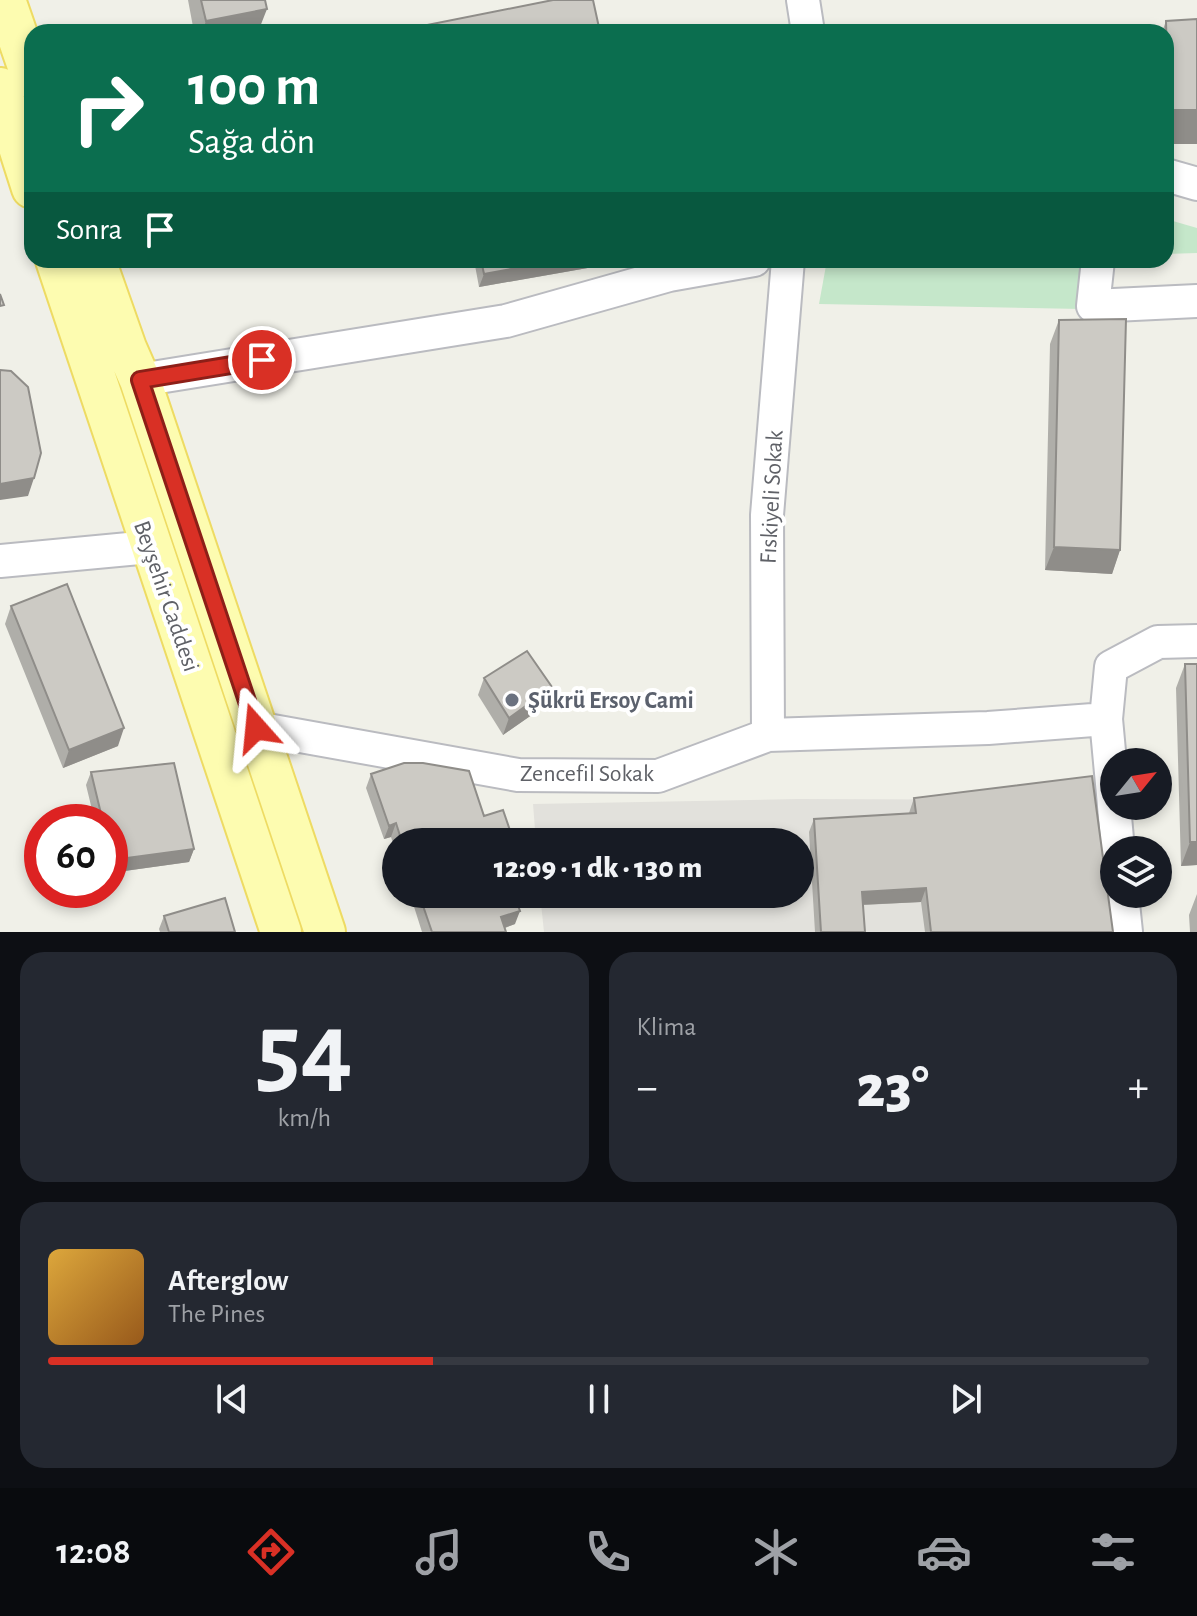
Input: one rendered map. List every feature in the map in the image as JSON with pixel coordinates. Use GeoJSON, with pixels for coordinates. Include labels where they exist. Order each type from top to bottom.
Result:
{"type":"FeatureCollection","features":[{"type":"Feature","properties":{"kind":"main road"},"geometry":{"type":"LineString","coordinates":[[5,0],[24,55]]}},
{"type":"Feature","properties":{"kind":"main road"},"geometry":{"type":"LineString","coordinates":[[4,113],[24,167]]}},
{"type":"Feature","properties":{"kind":"main road","name":"Beyşehir Caddesi"},"geometry":{"type":"LineString","coordinates":[[59,268],[281,932]]}},
{"type":"Feature","properties":{"kind":"main road","name":"Beyşehir Caddesi"},"geometry":{"type":"LineString","coordinates":[[98,268],[140,380],[325,932]]}},
{"type":"Feature","properties":{"kind":"street"},"geometry":{"type":"LineString","coordinates":[[803,0],[807,24]]}},
{"type":"Feature","properties":{"kind":"street"},"geometry":{"type":"LineString","coordinates":[[1174,177],[1197,184]]}},
{"type":"Feature","properties":{"kind":"street"},"geometry":{"type":"LineString","coordinates":[[140,380],[506,321],[669,275],[709,268]]}},
{"type":"Feature","properties":{"kind":"street","name":"Fıskiyeli Sokak"},"geometry":{"type":"LineString","coordinates":[[768,735],[767,515],[787,268]]}},
{"type":"Feature","properties":{"kind":"street"},"geometry":{"type":"LineString","coordinates":[[1097,268],[1093,306],[1197,301]]}},
{"type":"Feature","properties":{"kind":"street"},"geometry":{"type":"LineString","coordinates":[[0,561],[150,547]]}},
{"type":"Feature","properties":{"kind":"street"},"geometry":{"type":"LineString","coordinates":[[1109,748],[1106,719],[1111,667],[1158,642],[1197,641]]}},
{"type":"Feature","properties":{"kind":"street","name":"Zencefil Sokak"},"geometry":{"type":"LineString","coordinates":[[256,728],[518,775],[658,776],[768,735],[988,728],[1106,719]]}},
{"type":"Feature","properties":{"kind":"street"},"geometry":{"type":"LineString","coordinates":[[1123,908],[1126,932]]}},
{"type":"Feature","properties":{"kind":"shaded area"},"geometry":{"type":"Polygon","coordinates":[[[797,799],[1100,800],[1100,820],[1109,820],[1110,836],[1100,836],[1100,908],[1115,908],[1117,932],[544,932],[541,908],[814,908],[814,828],[535,828],[533,804],[797,799]]]}},
{"type":"Feature","properties":{"kind":"green space"},"geometry":{"type":"Polygon","coordinates":[[[1174,221],[1197,228],[1197,253],[1174,254],[1174,221]]]}},
{"type":"Feature","properties":{"kind":"green space"},"geometry":{"type":"Polygon","coordinates":[[[826,268],[1083,268],[1082,309],[819,304],[826,268]]]}},
{"type":"Feature","properties":{"kind":"building"},"geometry":{"type":"Polygon","coordinates":[[[201,0],[265,0],[267,9],[206,21],[201,0]]]}},
{"type":"Feature","properties":{"kind":"building"},"geometry":{"type":"Polygon","coordinates":[[[553,0],[593,0],[598,24],[432,24],[553,0]]]}},
{"type":"Feature","properties":{"kind":"building"},"geometry":{"type":"Polygon","coordinates":[[[1197,19],[1197,110],[1174,110],[1174,24],[1166,24],[1166,21],[1197,19]]]}},
{"type":"Feature","properties":{"kind":"building"},"geometry":{"type":"Polygon","coordinates":[[[483,268],[517,268],[484,274],[483,268]]]}},
{"type":"Feature","properties":{"kind":"building"},"geometry":{"type":"Polygon","coordinates":[[[1126,319],[1120,550],[1054,547],[1059,320],[1126,319]]]}},
{"type":"Feature","properties":{"kind":"building"},"geometry":{"type":"Polygon","coordinates":[[[0,370],[11,371],[28,387],[41,453],[34,478],[0,484],[0,370]]]}},
{"type":"Feature","properties":{"kind":"building"},"geometry":{"type":"Polygon","coordinates":[[[67,584],[124,728],[69,750],[11,606],[67,584]]]}},
{"type":"Feature","properties":{"kind":"building"},"geometry":{"type":"Polygon","coordinates":[[[527,651],[552,687],[509,718],[484,678],[527,651]]]}},
{"type":"Feature","properties":{"kind":"building"},"geometry":{"type":"Polygon","coordinates":[[[1185,664],[1197,664],[1197,842],[1190,842],[1185,664]]]}},
{"type":"Feature","properties":{"kind":"building"},"geometry":{"type":"Polygon","coordinates":[[[174,763],[194,849],[128,858],[128,804],[99,804],[91,772],[174,763]]]}},
{"type":"Feature","properties":{"kind":"building"},"geometry":{"type":"Polygon","coordinates":[[[404,763],[469,771],[484,816],[503,810],[509,828],[398,828],[396,823],[389,826],[371,774],[404,763]]]}},
{"type":"Feature","properties":{"kind":"building"},"geometry":{"type":"Polygon","coordinates":[[[1092,776],[1100,836],[1100,908],[1110,908],[1113,932],[931,932],[926,888],[862,892],[865,932],[821,932],[814,819],[916,813],[914,798],[1092,776]]]}},
{"type":"Feature","properties":{"kind":"building"},"geometry":{"type":"Polygon","coordinates":[[[225,898],[235,932],[169,932],[164,916],[225,898]]]}},
{"type":"Feature","properties":{"kind":"building"},"geometry":{"type":"Polygon","coordinates":[[[424,908],[519,908],[520,911],[501,917],[506,932],[432,932],[424,908]]]}},
{"type":"Feature","properties":{"kind":"place","name":"Şükrü Ersoy Cami"},"geometry":{"type":"Point","coordinates":[512,700]}},
{"type":"Feature","properties":{"kind":"route"},"geometry":{"type":"LineString","coordinates":[[256,728],[140,380],[262,360]]}}]}
